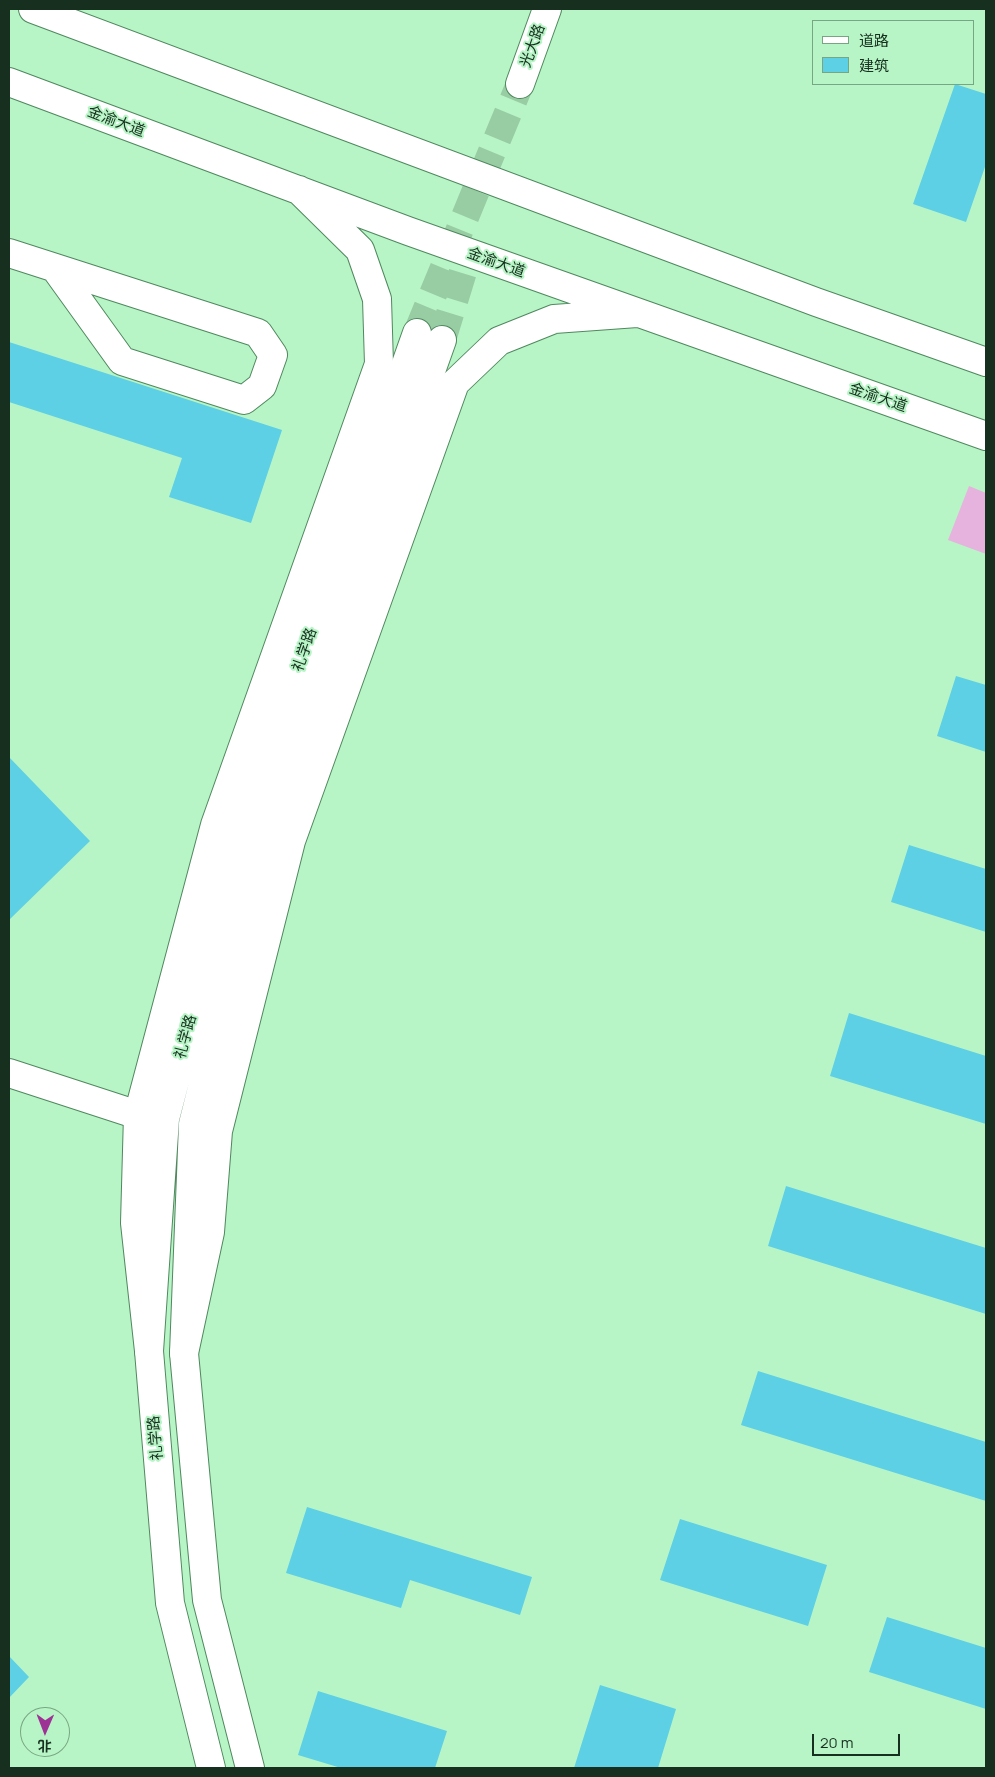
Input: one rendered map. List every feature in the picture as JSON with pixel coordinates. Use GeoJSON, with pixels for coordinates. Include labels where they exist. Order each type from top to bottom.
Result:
{"type":"FeatureCollection","features":[{"type":"Feature","properties":{"kind":"main road"},"geometry":{"type":"LineString","coordinates":[[33,9],[816,302],[986,362]]}},
{"type":"Feature","properties":{"kind":"main road","name":"光大路"},"geometry":{"type":"LineString","coordinates":[[520,84],[547,9]]}},
{"type":"Feature","properties":{"kind":"main road","name":"金渝大道"},"geometry":{"type":"LineString","coordinates":[[9,82],[637,313],[986,436]]}},
{"type":"Feature","properties":{"kind":"main road"},"geometry":{"type":"LineString","coordinates":[[149,1351],[135,1223],[138,1115],[215,825],[379,364],[377,299],[360,250],[300,190]]}},
{"type":"Feature","properties":{"kind":"main road"},"geometry":{"type":"LineString","coordinates":[[9,254],[55,268],[258,333],[272,355],[262,386],[244,400],[122,361],[55,268]]}},
{"type":"Feature","properties":{"kind":"main road"},"geometry":{"type":"LineString","coordinates":[[184,1353],[210,1232],[218,1131],[291,841],[455,383],[499,341],[554,319],[637,313]]}},
{"type":"Feature","properties":{"kind":"main road","name":"礼学路"},"geometry":{"type":"LineString","coordinates":[[211,1768],[170,1603],[149,1351],[165,1118],[240,832],[429,337],[268,829],[193,1124],[184,1353],[207,1600],[250,1768]]}},
{"type":"Feature","properties":{"kind":"main road"},"geometry":{"type":"LineString","coordinates":[[9,1073],[138,1115]]}},
{"type":"Feature","properties":{"kind":"shaded area"},"geometry":{"type":"Polygon","coordinates":[[[969,486],[986,493],[986,554],[948,540],[969,486]]]}},
{"type":"Feature","properties":{"kind":"building"},"geometry":{"type":"Polygon","coordinates":[[[955,85],[986,94],[986,164],[966,222],[913,204],[955,85]]]}},
{"type":"Feature","properties":{"kind":"building"},"geometry":{"type":"Polygon","coordinates":[[[9,342],[282,430],[251,523],[169,497],[182,458],[9,402],[9,342]]]}},
{"type":"Feature","properties":{"kind":"building"},"geometry":{"type":"Polygon","coordinates":[[[956,676],[986,685],[986,752],[937,736],[956,676]]]}},
{"type":"Feature","properties":{"kind":"building"},"geometry":{"type":"Polygon","coordinates":[[[9,757],[90,841],[9,920],[9,757]]]}},
{"type":"Feature","properties":{"kind":"building"},"geometry":{"type":"Polygon","coordinates":[[[909,845],[986,869],[986,932],[891,902],[909,845]]]}},
{"type":"Feature","properties":{"kind":"building"},"geometry":{"type":"Polygon","coordinates":[[[849,1013],[986,1056],[986,1124],[830,1076],[849,1013]]]}},
{"type":"Feature","properties":{"kind":"building"},"geometry":{"type":"Polygon","coordinates":[[[786,1186],[986,1248],[986,1314],[768,1246],[786,1186]]]}},
{"type":"Feature","properties":{"kind":"building"},"geometry":{"type":"Polygon","coordinates":[[[758,1371],[986,1442],[986,1501],[741,1425],[758,1371]]]}},
{"type":"Feature","properties":{"kind":"building"},"geometry":{"type":"Polygon","coordinates":[[[307,1507],[532,1577],[520,1615],[410,1580],[401,1608],[286,1573],[307,1507]]]}},
{"type":"Feature","properties":{"kind":"building"},"geometry":{"type":"Polygon","coordinates":[[[680,1519],[827,1565],[808,1626],[660,1580],[680,1519]]]}},
{"type":"Feature","properties":{"kind":"building"},"geometry":{"type":"Polygon","coordinates":[[[887,1617],[986,1648],[986,1709],[869,1672],[887,1617]]]}},
{"type":"Feature","properties":{"kind":"building"},"geometry":{"type":"Polygon","coordinates":[[[9,1656],[29,1677],[9,1698],[9,1656]]]}},
{"type":"Feature","properties":{"kind":"building"},"geometry":{"type":"Polygon","coordinates":[[[600,1685],[676,1709],[658,1768],[574,1768],[600,1685]]]}},
{"type":"Feature","properties":{"kind":"building"},"geometry":{"type":"Polygon","coordinates":[[[318,1691],[447,1731],[435,1768],[341,1768],[298,1755],[318,1691]]]}},
{"type":"Feature","properties":{"kind":"tunnel"},"geometry":{"type":"LineString","coordinates":[[417,333],[520,84]]}},
{"type":"Feature","properties":{"kind":"tunnel"},"geometry":{"type":"LineString","coordinates":[[442,340],[473,239]]}}]}
